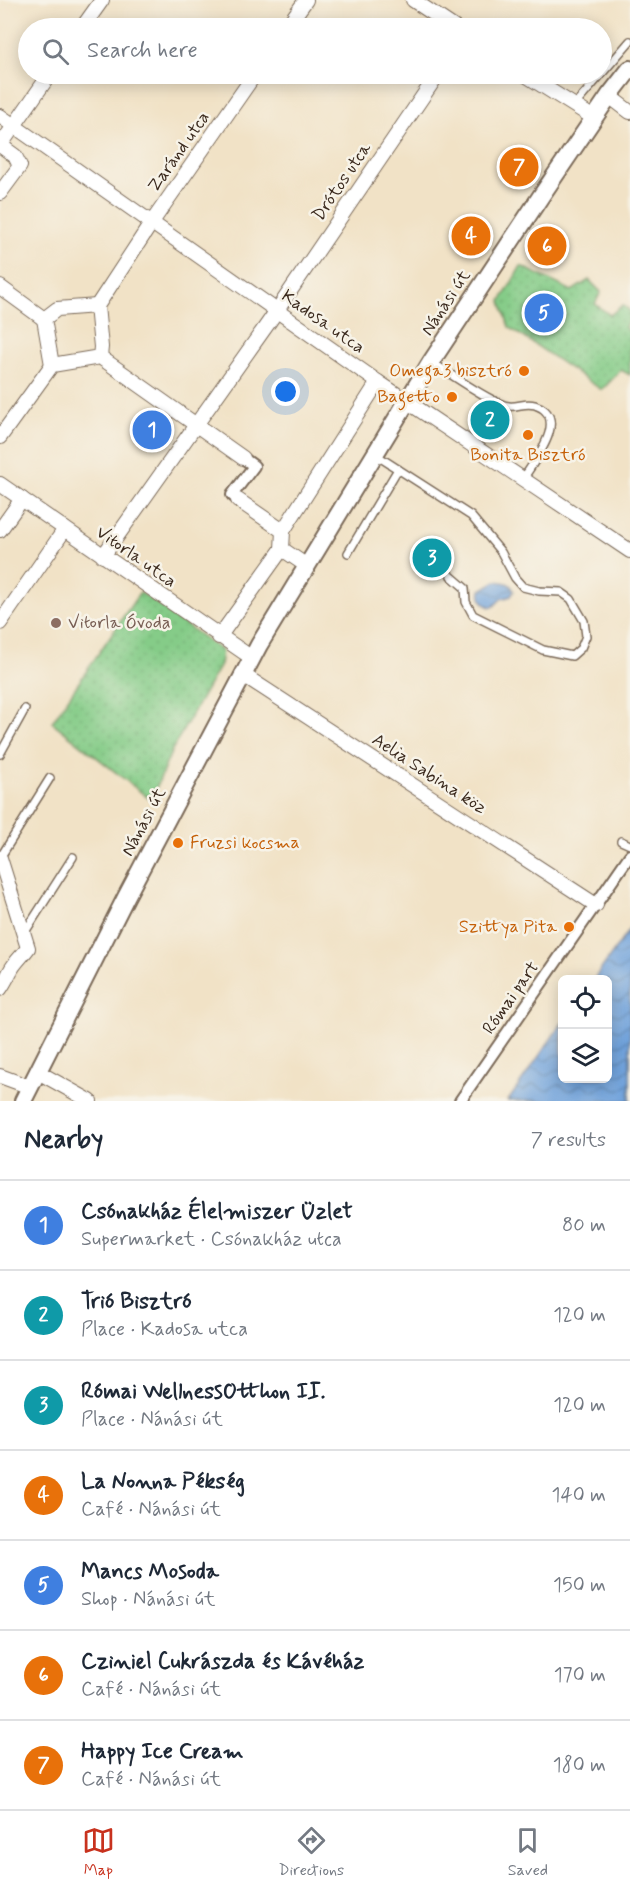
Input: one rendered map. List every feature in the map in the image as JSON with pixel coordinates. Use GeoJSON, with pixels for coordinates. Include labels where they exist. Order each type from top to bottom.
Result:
{"type":"FeatureCollection","features":[{"type":"Feature","properties":{"kind":"street"},"geometry":{"type":"LineString","coordinates":[[89,18],[102,0]]}},
{"type":"Feature","properties":{"kind":"street"},"geometry":{"type":"LineString","coordinates":[[293,18],[306,0]]}},
{"type":"Feature","properties":{"kind":"street"},"geometry":{"type":"LineString","coordinates":[[413,0],[440,18]]}},
{"type":"Feature","properties":{"kind":"street","name":"Nánási út"},"geometry":{"type":"LineString","coordinates":[[30,1087],[242,674],[431,362],[594,118],[630,69]]}},
{"type":"Feature","properties":{"kind":"street"},"geometry":{"type":"LineString","coordinates":[[0,193],[20,166],[15,156],[0,145],[43,84]]}},
{"type":"Feature","properties":{"kind":"street","name":"Zaránd utca"},"geometry":{"type":"LineString","coordinates":[[98,306],[152,222],[248,84]]}},
{"type":"Feature","properties":{"kind":"street","name":"Drótos utca"},"geometry":{"type":"LineString","coordinates":[[103,556],[197,426],[431,84]]}},
{"type":"Feature","properties":{"kind":"street"},"geometry":{"type":"LineString","coordinates":[[540,84],[594,118]]}},
{"type":"Feature","properties":{"kind":"street"},"geometry":{"type":"LineString","coordinates":[[609,96],[630,112]]}},
{"type":"Feature","properties":{"kind":"street","name":"Kadosa utca"},"geometry":{"type":"LineString","coordinates":[[0,116],[378,382],[630,551]]}},
{"type":"Feature","properties":{"kind":"street"},"geometry":{"type":"LineString","coordinates":[[0,287],[44,318],[52,365]]}},
{"type":"Feature","properties":{"kind":"street"},"geometry":{"type":"LineString","coordinates":[[44,318],[57,309],[98,306],[100,357]]}},
{"type":"Feature","properties":{"kind":"street"},"geometry":{"type":"LineString","coordinates":[[0,437],[52,365],[100,357],[254,466],[232,495],[283,531]]}},
{"type":"Feature","properties":{"kind":"street"},"geometry":{"type":"LineString","coordinates":[[219,637],[282,549],[283,531],[378,382]]}},
{"type":"Feature","properties":{"kind":"street","name":"Vitorla utca"},"geometry":{"type":"LineString","coordinates":[[0,483],[252,658]]}},
{"type":"Feature","properties":{"kind":"street"},"geometry":{"type":"LineString","coordinates":[[0,530],[22,499]]}},
{"type":"Feature","properties":{"kind":"street"},"geometry":{"type":"LineString","coordinates":[[0,623],[65,529]]}},
{"type":"Feature","properties":{"kind":"street"},"geometry":{"type":"LineString","coordinates":[[282,549],[307,566]]}},
{"type":"Feature","properties":{"kind":"street","name":"Aelia Sabina köz"},"geometry":{"type":"LineString","coordinates":[[242,674],[596,905]]}},
{"type":"Feature","properties":{"kind":"street","name":"Római part"},"geometry":{"type":"LineString","coordinates":[[460,1101],[630,855]]}},
{"type":"Feature","properties":{"kind":"street"},"geometry":{"type":"LineString","coordinates":[[0,858],[28,948],[21,958],[6,967],[10,976],[0,989]]}},
{"type":"Feature","properties":{"kind":"street"},"geometry":{"type":"LineString","coordinates":[[0,1076],[30,1087],[90,1101]]}},
{"type":"Feature","properties":{"kind":"lane"},"geometry":{"type":"LineString","coordinates":[[612,62],[630,41]]}},
{"type":"Feature","properties":{"kind":"lane"},"geometry":{"type":"LineString","coordinates":[[574,106],[593,84]]}},
{"type":"Feature","properties":{"kind":"lane"},"geometry":{"type":"LineString","coordinates":[[431,362],[500,404],[515,408],[526,404],[536,405],[545,412],[551,423],[550,436],[523,479]]}},
{"type":"Feature","properties":{"kind":"lane"},"geometry":{"type":"LineString","coordinates":[[374,454],[471,516],[501,552],[515,578],[523,587],[539,591],[561,592],[571,599],[584,621],[586,636],[581,648],[572,656],[543,650],[473,615],[466,602],[465,588],[451,576]]}},
{"type":"Feature","properties":{"kind":"lane"},"geometry":{"type":"LineString","coordinates":[[348,553],[398,469]]}},
{"type":"Feature","properties":{"kind":"lane"},"geometry":{"type":"LineString","coordinates":[[0,754],[25,709]]}},
{"type":"Feature","properties":{"kind":"lane"},"geometry":{"type":"LineString","coordinates":[[0,858],[50,778]]}},
{"type":"Feature","properties":{"kind":"lane"},"geometry":{"type":"LineString","coordinates":[[621,841],[630,845]]}},
{"type":"Feature","properties":{"kind":"lane"},"geometry":{"type":"LineString","coordinates":[[23,934],[73,857]]}},
{"type":"Feature","properties":{"kind":"green space"},"geometry":{"type":"Polygon","coordinates":[[[521,266],[572,291],[589,280],[601,292],[595,304],[610,315],[623,305],[630,311],[630,318],[625,327],[630,332],[630,375],[621,370],[602,390],[509,327],[501,301],[521,266]]]}},
{"type":"Feature","properties":{"kind":"green space"},"geometry":{"type":"Polygon","coordinates":[[[140,592],[222,651],[220,665],[172,750],[151,800],[52,722],[140,592]]]}},
{"type":"Feature","properties":{"kind":"water"},"geometry":{"type":"Polygon","coordinates":[[[496,581],[507,583],[514,591],[511,596],[501,599],[490,607],[483,602],[481,590],[496,581]]]}},
{"type":"Feature","properties":{"kind":"water"},"geometry":{"type":"Polygon","coordinates":[[[630,928],[630,1101],[508,1101],[558,1029],[558,1083],[612,1083],[612,975],[597,975],[630,928]]]}},
{"type":"Feature","properties":{"kind":"place","name":"Happy Ice Cream"},"geometry":{"type":"Point","coordinates":[519,167]}},
{"type":"Feature","properties":{"kind":"place","name":"La Nonna Pékség"},"geometry":{"type":"Point","coordinates":[471,236]}},
{"type":"Feature","properties":{"kind":"place","name":"Cziniel Cukrászda és Kávéház"},"geometry":{"type":"Point","coordinates":[547,246]}},
{"type":"Feature","properties":{"kind":"place","name":"Mancs Mosoda"},"geometry":{"type":"Point","coordinates":[544,313]}},
{"type":"Feature","properties":{"kind":"place","name":"Omega3 bisztró"},"geometry":{"type":"Point","coordinates":[524,371]}},
{"type":"Feature","properties":{"kind":"place","name":"Bagetto"},"geometry":{"type":"Point","coordinates":[452,397]}},
{"type":"Feature","properties":{"kind":"place","name":"Trió Bisztró"},"geometry":{"type":"Point","coordinates":[490,420]}},
{"type":"Feature","properties":{"kind":"place","name":"Csónakház Élelmiszer Üzlet"},"geometry":{"type":"Point","coordinates":[152,430]}},
{"type":"Feature","properties":{"kind":"place","name":"Bonita Bisztró"},"geometry":{"type":"Point","coordinates":[528,435]}},
{"type":"Feature","properties":{"kind":"place","name":"Római WellnessOtthon II."},"geometry":{"type":"Point","coordinates":[432,558]}},
{"type":"Feature","properties":{"kind":"place","name":"Vitorla Óvoda"},"geometry":{"type":"Point","coordinates":[56,623]}},
{"type":"Feature","properties":{"kind":"place","name":"Fruzsi kocsma"},"geometry":{"type":"Point","coordinates":[178,843]}},
{"type":"Feature","properties":{"kind":"place","name":"Szittya Pita"},"geometry":{"type":"Point","coordinates":[569,927]}}]}
